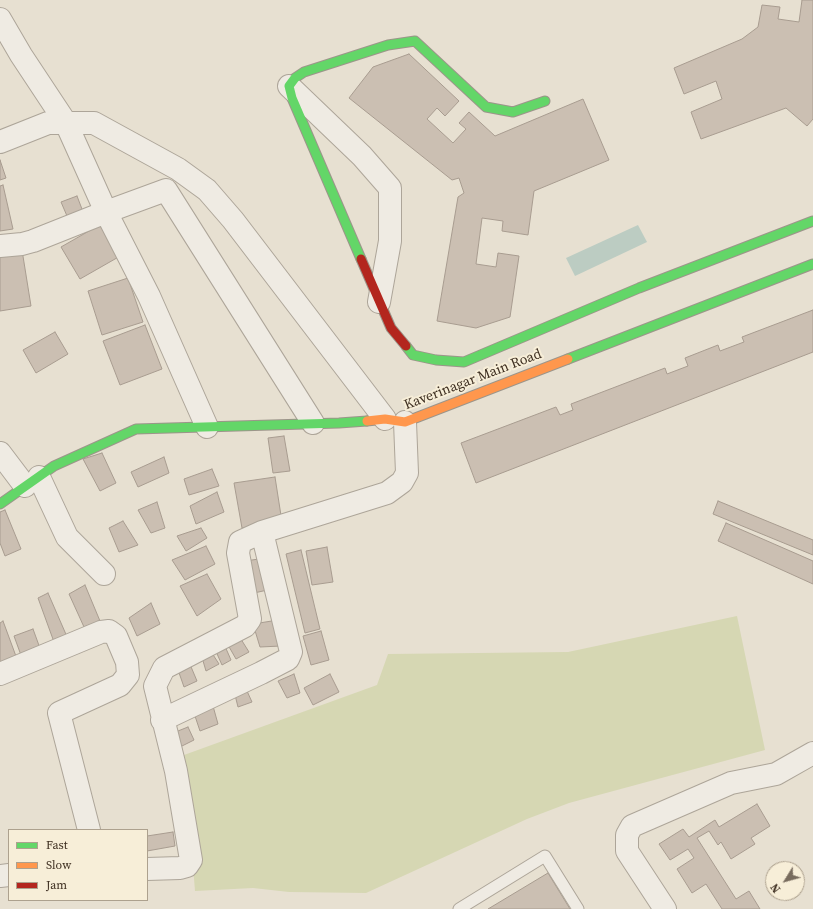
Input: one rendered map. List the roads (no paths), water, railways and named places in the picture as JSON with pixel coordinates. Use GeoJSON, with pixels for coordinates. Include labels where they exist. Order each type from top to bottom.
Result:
{"type":"FeatureCollection","features":[{"type":"Feature","properties":{"kind":"street"},"geometry":{"type":"LineString","coordinates":[[0,19],[21,56],[66,123],[106,212],[149,296],[207,427]]}},
{"type":"Feature","properties":{"kind":"street"},"geometry":{"type":"LineString","coordinates":[[289,86],[295,78],[304,72],[388,45],[415,41],[486,106],[513,112],[545,101]]}},
{"type":"Feature","properties":{"kind":"street"},"geometry":{"type":"LineString","coordinates":[[289,86],[362,156],[390,188],[390,241],[379,302]]}},
{"type":"Feature","properties":{"kind":"street"},"geometry":{"type":"LineString","coordinates":[[289,86],[292,98],[379,302],[391,328],[412,355],[436,360],[464,362],[639,288],[813,221]]}},
{"type":"Feature","properties":{"kind":"street"},"geometry":{"type":"LineString","coordinates":[[0,142],[48,123],[94,123],[178,169],[207,190],[395,420],[407,473],[402,482],[388,493],[262,532],[240,542],[238,552],[250,619],[245,626],[164,668],[155,686],[162,720],[176,771],[191,860],[187,866],[180,868],[148,869]]}},
{"type":"Feature","properties":{"kind":"street"},"geometry":{"type":"LineString","coordinates":[[0,246],[22,244],[33,241],[166,190],[313,424]]}},
{"type":"Feature","properties":{"kind":"street","name":"Kaverinagar Main Road"},"geometry":{"type":"LineString","coordinates":[[0,504],[54,466],[136,429],[395,420],[813,264]]}},
{"type":"Feature","properties":{"kind":"street"},"geometry":{"type":"LineString","coordinates":[[0,453],[32,481],[67,537],[104,574]]}},
{"type":"Feature","properties":{"kind":"street"},"geometry":{"type":"LineString","coordinates":[[162,720],[288,659],[292,652],[262,532]]}},
{"type":"Feature","properties":{"kind":"street"},"geometry":{"type":"LineString","coordinates":[[0,674],[101,632],[109,631],[116,636],[127,662],[128,675],[120,685],[60,713],[89,829]]}},
{"type":"Feature","properties":{"kind":"street"},"geometry":{"type":"LineString","coordinates":[[665,909],[627,851],[628,836],[632,826],[731,783],[776,774],[813,753]]}},
{"type":"Feature","properties":{"kind":"lane"},"geometry":{"type":"LineString","coordinates":[[459,909],[545,856],[578,909]]}}]}
